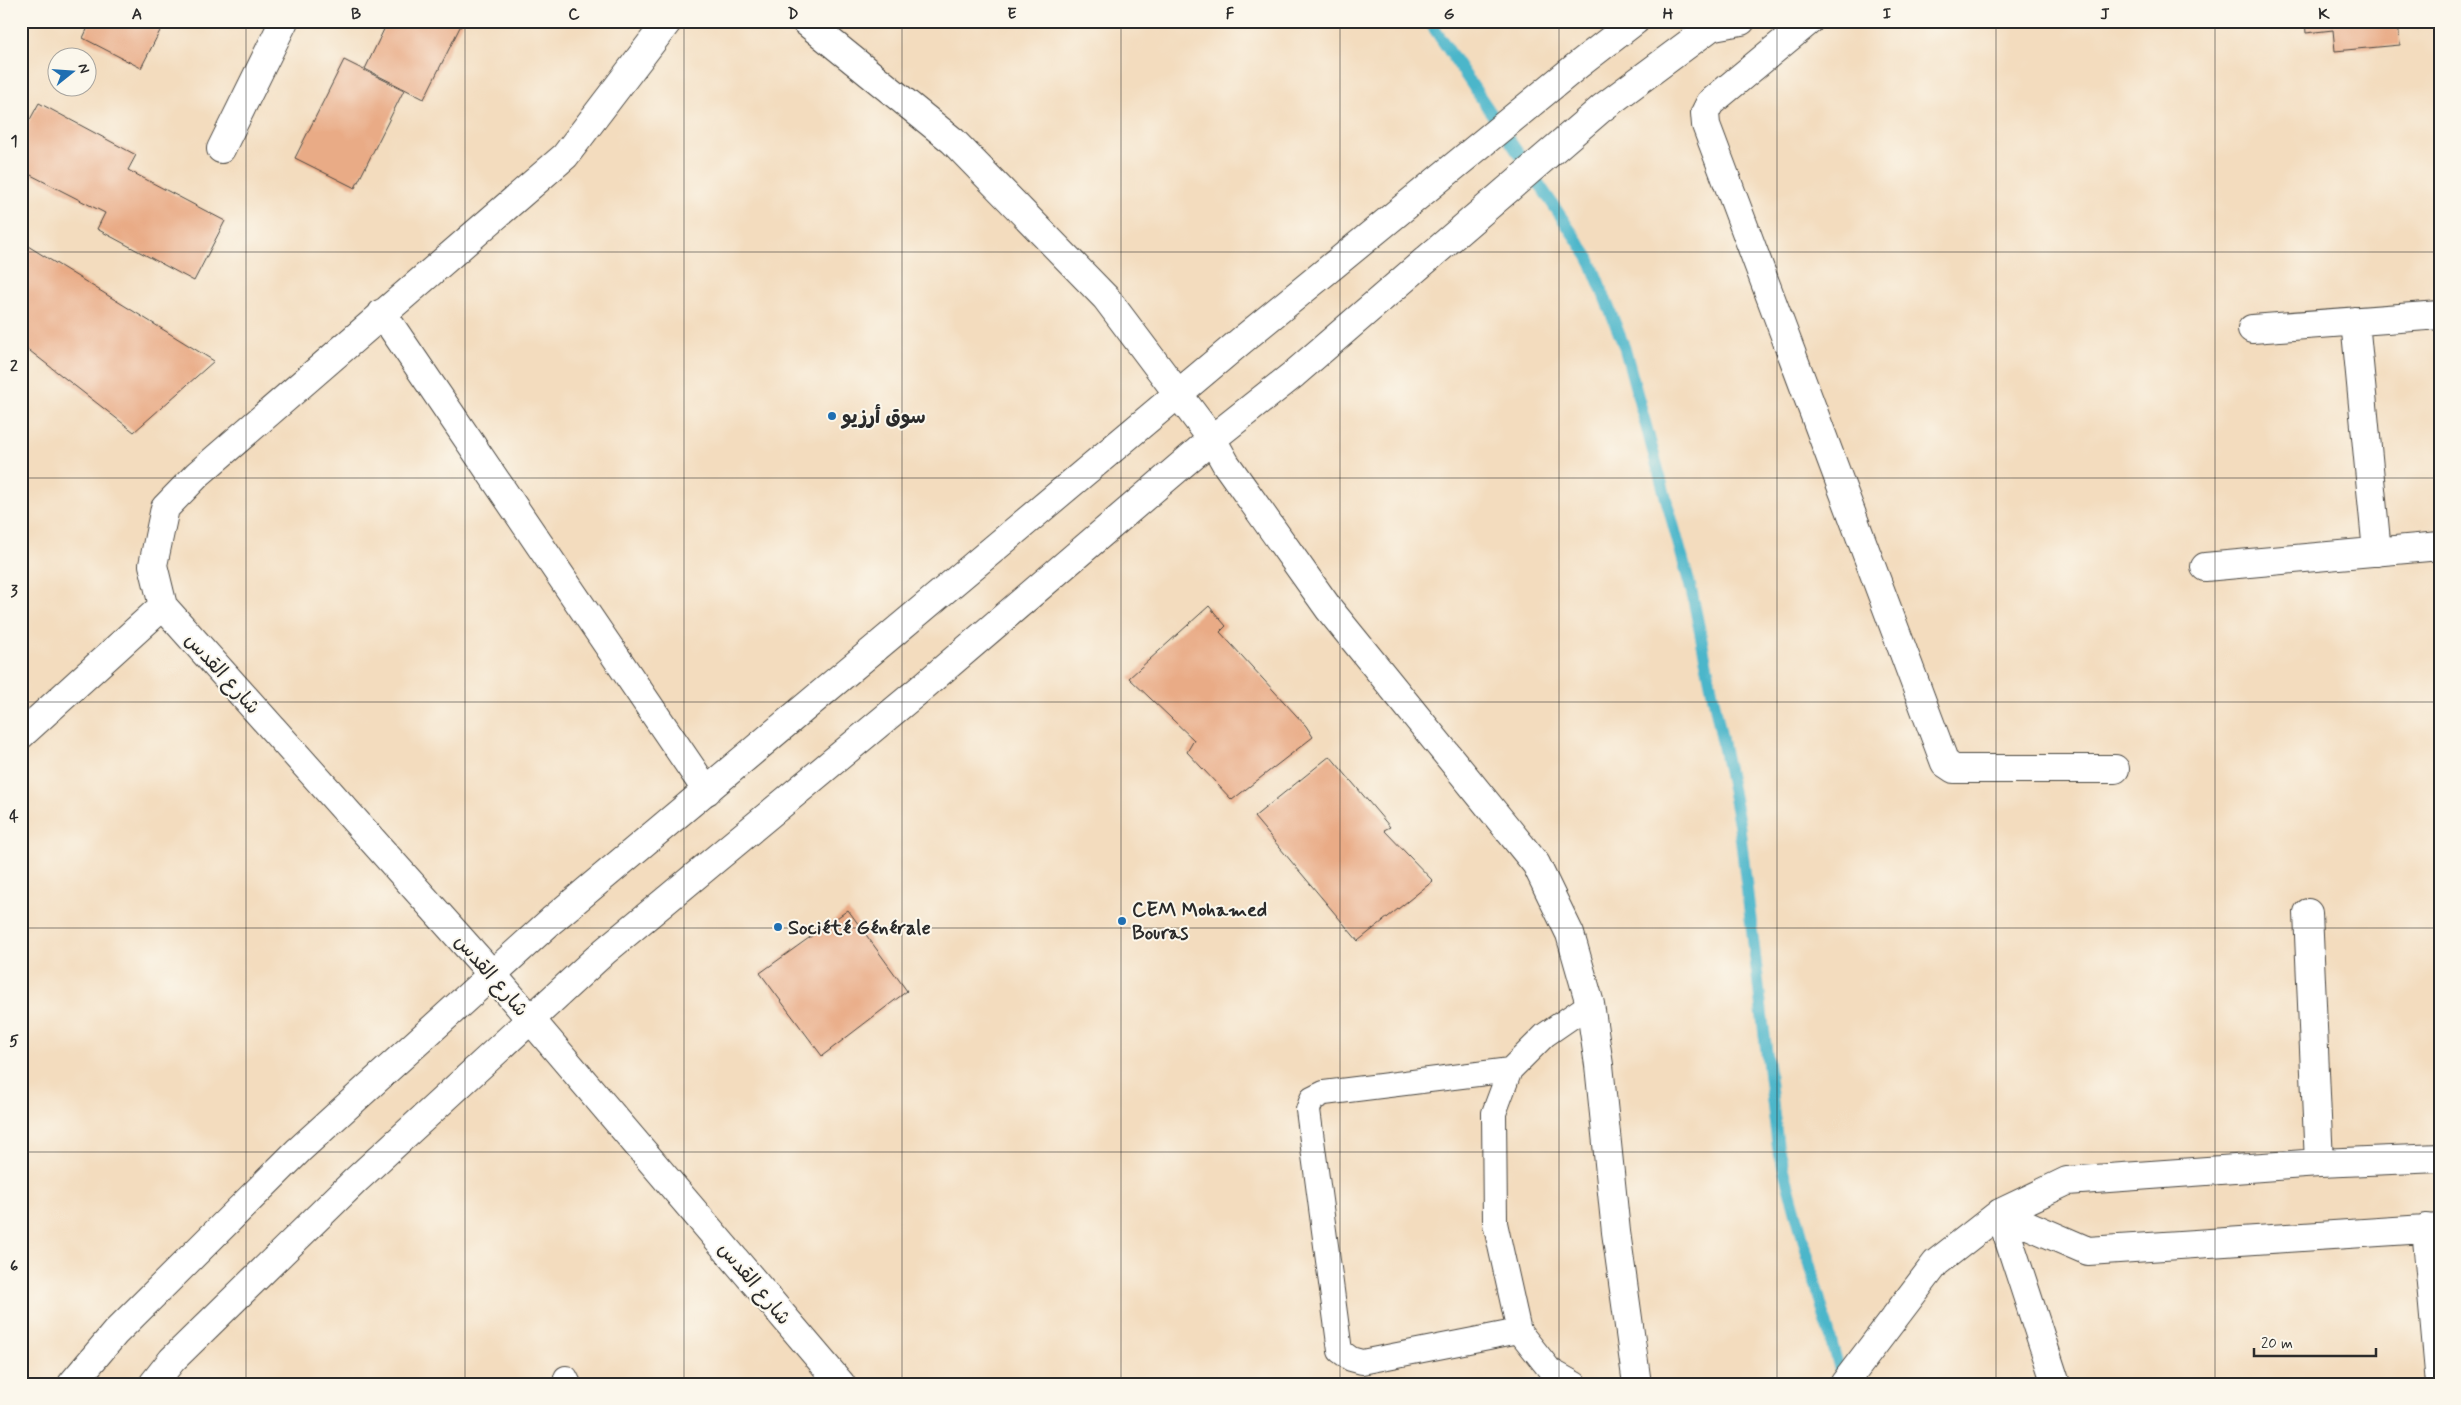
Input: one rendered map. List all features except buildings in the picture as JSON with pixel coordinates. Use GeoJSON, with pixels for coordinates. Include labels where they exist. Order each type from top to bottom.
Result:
{"type":"FeatureCollection","features":[{"type":"Feature","properties":{"kind":"street"},"geometry":{"type":"LineString","coordinates":[[221,149],[284,21]]}},
{"type":"Feature","properties":{"kind":"street"},"geometry":{"type":"LineString","coordinates":[[668,21],[565,156],[382,313],[707,791]]}},
{"type":"Feature","properties":{"kind":"street"},"geometry":{"type":"LineString","coordinates":[[805,21],[953,141],[1106,298],[1212,439],[1226,464],[1329,608],[1536,864],[1570,934],[1590,1004],[1599,1065],[1632,1383]]}},
{"type":"Feature","properties":{"kind":"street"},"geometry":{"type":"LineString","coordinates":[[72,1384],[115,1332],[300,1150],[552,920],[1178,394],[1431,184],[1635,21]]}},
{"type":"Feature","properties":{"kind":"street"},"geometry":{"type":"LineString","coordinates":[[153,1384],[172,1360],[355,1181],[605,951],[926,685],[1212,439],[1294,374],[1602,108],[1716,24],[1741,21]]}},
{"type":"Feature","properties":{"kind":"street"},"geometry":{"type":"LineString","coordinates":[[1809,21],[1710,103],[1705,113],[1706,125],[1945,763],[1954,769],[2115,769]]}},
{"type":"Feature","properties":{"kind":"street","name":"شارع القدس"},"geometry":{"type":"LineString","coordinates":[[382,313],[198,474],[165,508],[153,565],[163,606],[492,974],[841,1384]]}},
{"type":"Feature","properties":{"kind":"street"},"geometry":{"type":"LineString","coordinates":[[2252,329],[2440,316]]}},
{"type":"Feature","properties":{"kind":"street"},"geometry":{"type":"LineString","coordinates":[[2355,321],[2377,552]]}},
{"type":"Feature","properties":{"kind":"street"},"geometry":{"type":"LineString","coordinates":[[2206,566],[2440,546]]}},
{"type":"Feature","properties":{"kind":"street"},"geometry":{"type":"LineString","coordinates":[[21,735],[163,606]]}},
{"type":"Feature","properties":{"kind":"street"},"geometry":{"type":"LineString","coordinates":[[2308,914],[2319,1163]]}},
{"type":"Feature","properties":{"kind":"street"},"geometry":{"type":"LineString","coordinates":[[1844,1384],[1936,1263],[2000,1213],[2067,1181],[2319,1163],[2440,1158]]}},
{"type":"Feature","properties":{"kind":"street"},"geometry":{"type":"LineString","coordinates":[[2000,1213],[2088,1251],[2433,1228],[2440,1384]]}},
{"type":"Feature","properties":{"kind":"street"},"geometry":{"type":"LineString","coordinates":[[2000,1213],[2056,1384]]}},
{"type":"Feature","properties":{"kind":"lane"},"geometry":{"type":"LineString","coordinates":[[1575,1384],[1550,1370],[1519,1331],[1495,1223],[1494,1113],[1510,1070],[1545,1035],[1590,1004]]}},
{"type":"Feature","properties":{"kind":"lane"},"geometry":{"type":"LineString","coordinates":[[1510,1070],[1324,1093],[1312,1099],[1308,1110],[1340,1351],[1351,1359],[1362,1362],[1519,1331]]}},
{"type":"Feature","properties":{"kind":"waterway"},"geometry":{"type":"LineString","coordinates":[[1429,21],[1589,258],[1624,346],[1692,593],[1739,823],[1778,1148],[1843,1384]]}},
{"type":"Feature","properties":{"kind":"place","name":"سوق أرزيو"},"geometry":{"type":"Point","coordinates":[832,416]}},
{"type":"Feature","properties":{"kind":"place","name":"CEM Mohamed Bouras"},"geometry":{"type":"Point","coordinates":[1122,921]}},
{"type":"Feature","properties":{"kind":"place","name":"Société Générale"},"geometry":{"type":"Point","coordinates":[778,927]}}]}
